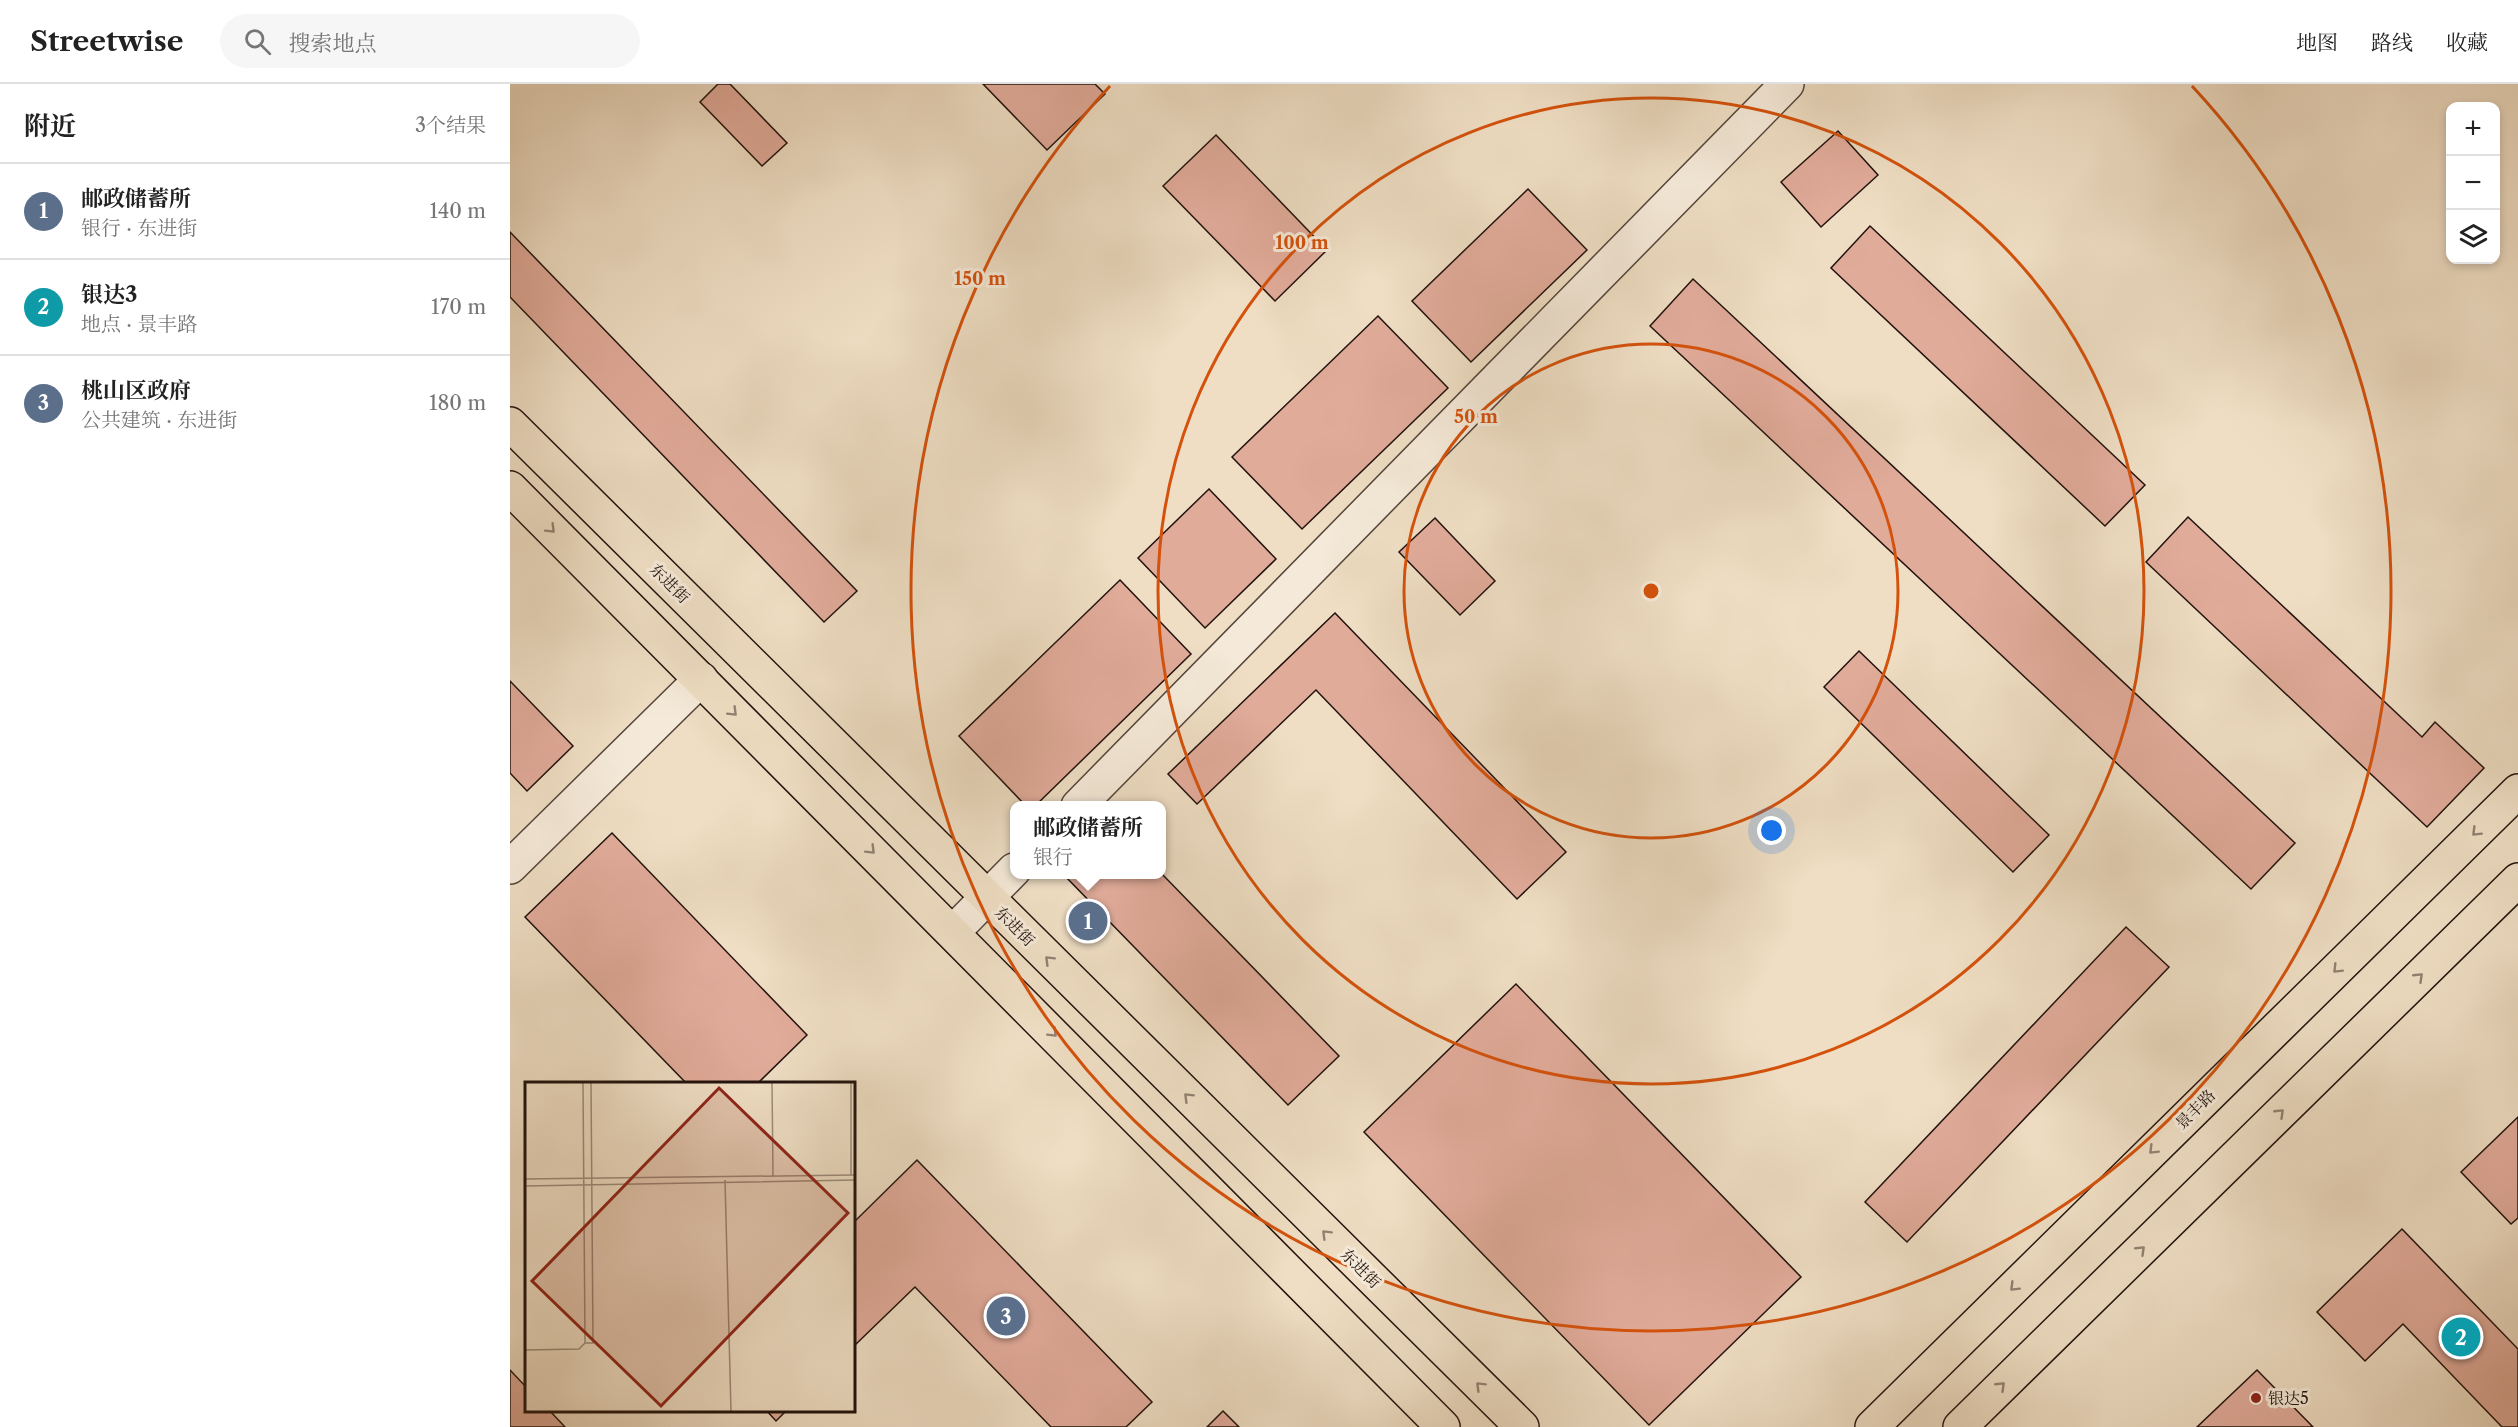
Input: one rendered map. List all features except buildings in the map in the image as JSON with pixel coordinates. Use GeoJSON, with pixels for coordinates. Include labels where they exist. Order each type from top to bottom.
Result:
{"type":"FeatureCollection","features":[{"type":"Feature","properties":{"kind":"main road","name":"东进街"},"geometry":{"type":"LineString","coordinates":[[510,423],[1522,1427]]}},
{"type":"Feature","properties":{"kind":"main road"},"geometry":{"type":"LineString","coordinates":[[510,488],[1443,1427]]}},
{"type":"Feature","properties":{"kind":"main road","name":"景丰路"},"geometry":{"type":"LineString","coordinates":[[1872,1427],[2518,791]]}},
{"type":"Feature","properties":{"kind":"main road"},"geometry":{"type":"LineString","coordinates":[[1959,1427],[2518,879]]}},
{"type":"Feature","properties":{"kind":"street"},"geometry":{"type":"LineString","coordinates":[[1083,801],[1787,84]]}},
{"type":"Feature","properties":{"kind":"street"},"geometry":{"type":"LineString","coordinates":[[510,867],[701,679]]}},
{"type":"Feature","properties":{"kind":"street"},"geometry":{"type":"LineString","coordinates":[[952,932],[1010,874]]}},
{"type":"Feature","properties":{"kind":"place","name":"邮政储蓄所"},"geometry":{"type":"Point","coordinates":[1088,921]}},
{"type":"Feature","properties":{"kind":"place","name":"桃山区政府"},"geometry":{"type":"Point","coordinates":[1006,1316]}},
{"type":"Feature","properties":{"kind":"place","name":"银达3"},"geometry":{"type":"Point","coordinates":[2461,1337]}},
{"type":"Feature","properties":{"kind":"place","name":"银达5"},"geometry":{"type":"Point","coordinates":[2256,1398]}}]}
